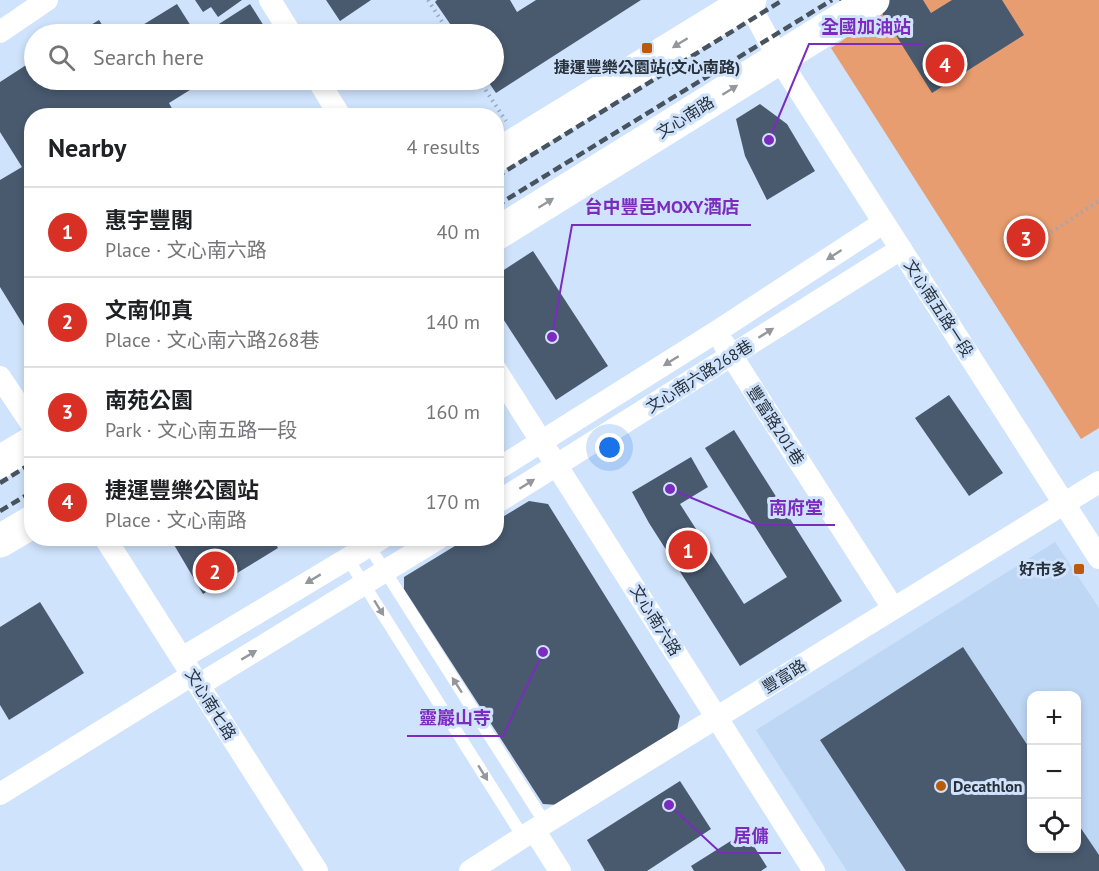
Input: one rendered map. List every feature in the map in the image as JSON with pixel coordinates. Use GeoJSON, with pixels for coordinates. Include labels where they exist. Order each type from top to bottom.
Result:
{"type":"FeatureCollection","features":[{"type":"Feature","properties":{"kind":"main road"},"geometry":{"type":"LineString","coordinates":[[508,149],[748,0]]}},
{"type":"Feature","properties":{"kind":"main road","name":"文心南路"},"geometry":{"type":"LineString","coordinates":[[504,229],[873,0]]}},
{"type":"Feature","properties":{"kind":"main road"},"geometry":{"type":"LineString","coordinates":[[0,462],[24,448]]}},
{"type":"Feature","properties":{"kind":"main road"},"geometry":{"type":"LineString","coordinates":[[0,541],[24,527]]}},
{"type":"Feature","properties":{"kind":"street"},"geometry":{"type":"LineString","coordinates":[[0,32],[47,0]]}},
{"type":"Feature","properties":{"kind":"street"},"geometry":{"type":"LineString","coordinates":[[270,0],[285,24]]}},
{"type":"Feature","properties":{"kind":"street","name":"文心南五路一段"},"geometry":{"type":"LineString","coordinates":[[748,0],[779,59],[1099,558]]}},
{"type":"Feature","properties":{"kind":"street"},"geometry":{"type":"LineString","coordinates":[[324,90],[335,108]]}},
{"type":"Feature","properties":{"kind":"street","name":"文心南六路268巷"},"geometry":{"type":"LineString","coordinates":[[504,465],[716,332],[883,223]]}},
{"type":"Feature","properties":{"kind":"street","name":"文心南六路268巷"},"geometry":{"type":"LineString","coordinates":[[504,498],[900,249]]}},
{"type":"Feature","properties":{"kind":"street","name":"豐富路201巷"},"geometry":{"type":"LineString","coordinates":[[716,332],[893,608]]}},
{"type":"Feature","properties":{"kind":"street"},"geometry":{"type":"LineString","coordinates":[[0,377],[24,414]]}},
{"type":"Feature","properties":{"kind":"street","name":"文心南六路"},"geometry":{"type":"LineString","coordinates":[[504,383],[814,871]]}},
{"type":"Feature","properties":{"kind":"street","name":"豐富路"},"geometry":{"type":"LineString","coordinates":[[470,871],[1099,482]]}},
{"type":"Feature","properties":{"kind":"street","name":"文心南七路"},"geometry":{"type":"LineString","coordinates":[[110,546],[317,871]]}},
{"type":"Feature","properties":{"kind":"street"},"geometry":{"type":"LineString","coordinates":[[0,794],[191,673],[369,546]]}},
{"type":"Feature","properties":{"kind":"street"},"geometry":{"type":"LineString","coordinates":[[191,673],[364,584],[426,546]]}},
{"type":"Feature","properties":{"kind":"street"},"geometry":{"type":"LineString","coordinates":[[534,830],[560,871]]}},
{"type":"Feature","properties":{"kind":"lane"},"geometry":{"type":"LineString","coordinates":[[376,546],[385,572],[534,830]]}},
{"type":"Feature","properties":{"kind":"lane"},"geometry":{"type":"LineString","coordinates":[[348,559],[534,830]]}},
{"type":"Feature","properties":{"kind":"path"},"geometry":{"type":"LineString","coordinates":[[428,0],[444,24]]}},
{"type":"Feature","properties":{"kind":"path"},"geometry":{"type":"LineString","coordinates":[[483,90],[491,108]]}},
{"type":"Feature","properties":{"kind":"path"},"geometry":{"type":"LineString","coordinates":[[1051,232],[1099,201]]}},
{"type":"Feature","properties":{"kind":"shaded area"},"geometry":{"type":"Polygon","coordinates":[[[903,0],[1099,0],[1099,428],[1081,439],[831,48],[903,0]]]}},
{"type":"Feature","properties":{"kind":"shaded area","name":"Decathlon"},"geometry":{"type":"Polygon","coordinates":[[[1055,542],[1099,608],[1099,871],[847,871],[756,730],[1055,542]]]}},
{"type":"Feature","properties":{"kind":"building"},"geometry":{"type":"Polygon","coordinates":[[[195,0],[242,0],[218,17],[211,7],[203,12],[195,0]]]}},
{"type":"Feature","properties":{"kind":"building"},"geometry":{"type":"Polygon","coordinates":[[[326,0],[371,0],[340,21],[326,0]]]}},
{"type":"Feature","properties":{"kind":"building"},"geometry":{"type":"Polygon","coordinates":[[[437,0],[510,0],[517,12],[536,0],[641,0],[504,88],[504,24],[450,24],[435,2],[437,0]]]}},
{"type":"Feature","properties":{"kind":"building"},"geometry":{"type":"Polygon","coordinates":[[[839,0],[923,0],[931,13],[952,0],[1002,0],[1024,35],[932,93],[877,5],[853,22],[839,0]]]}},
{"type":"Feature","properties":{"kind":"building"},"geometry":{"type":"Polygon","coordinates":[[[177,4],[190,24],[144,24],[177,4]]]}},
{"type":"Feature","properties":{"kind":"building"},"geometry":{"type":"Polygon","coordinates":[[[250,4],[263,24],[219,24],[250,4]]]}},
{"type":"Feature","properties":{"kind":"building"},"geometry":{"type":"Polygon","coordinates":[[[24,66],[24,90],[190,90],[169,103],[172,108],[24,108],[24,326],[0,287],[0,180],[22,167],[0,132],[0,82],[24,66]]]}},
{"type":"Feature","properties":{"kind":"building"},"geometry":{"type":"Polygon","coordinates":[[[760,104],[787,124],[815,171],[767,200],[745,156],[736,119],[760,104]]]}},
{"type":"Feature","properties":{"kind":"building"},"geometry":{"type":"Polygon","coordinates":[[[533,251],[608,366],[556,400],[504,320],[504,270],[533,251]]]}},
{"type":"Feature","properties":{"kind":"building"},"geometry":{"type":"Polygon","coordinates":[[[949,395],[1003,473],[969,496],[915,418],[949,395]]]}},
{"type":"Feature","properties":{"kind":"building"},"geometry":{"type":"Polygon","coordinates":[[[734,430],[842,601],[740,666],[649,523],[632,492],[691,457],[708,487],[680,504],[744,604],[787,577],[705,448],[734,430]]]}},
{"type":"Feature","properties":{"kind":"building"},"geometry":{"type":"Polygon","coordinates":[[[529,501],[548,504],[680,716],[677,730],[559,805],[543,804],[404,589],[404,577],[455,546],[504,546],[504,516],[529,501]]]}},
{"type":"Feature","properties":{"kind":"building"},"geometry":{"type":"Polygon","coordinates":[[[175,546],[277,546],[278,548],[203,594],[175,546]]]}},
{"type":"Feature","properties":{"kind":"building"},"geometry":{"type":"Polygon","coordinates":[[[40,602],[84,673],[9,720],[0,705],[0,627],[40,602]]]}},
{"type":"Feature","properties":{"kind":"building","name":"Decathlon"},"geometry":{"type":"Polygon","coordinates":[[[963,647],[1027,744],[1027,853],[1081,853],[1081,828],[1099,855],[1099,871],[906,871],[820,740],[963,647]]]}},
{"type":"Feature","properties":{"kind":"building"},"geometry":{"type":"Polygon","coordinates":[[[680,781],[711,829],[647,871],[605,871],[587,840],[680,781]]]}},
{"type":"Feature","properties":{"kind":"building"},"geometry":{"type":"Polygon","coordinates":[[[745,832],[767,867],[761,871],[694,871],[691,866],[745,832]]]}},
{"type":"Feature","properties":{"kind":"railway"},"geometry":{"type":"LineString","coordinates":[[504,172],[783,0]]}},
{"type":"Feature","properties":{"kind":"railway"},"geometry":{"type":"LineString","coordinates":[[504,201],[832,0]]}},
{"type":"Feature","properties":{"kind":"railway"},"geometry":{"type":"LineString","coordinates":[[0,483],[24,468]]}},
{"type":"Feature","properties":{"kind":"railway"},"geometry":{"type":"LineString","coordinates":[[0,511],[24,497]]}},
{"type":"Feature","properties":{"kind":"place","name":"捷運豐樂公園站(文心南路)"},"geometry":{"type":"Point","coordinates":[647,48]}},
{"type":"Feature","properties":{"kind":"place","name":"捷運豐樂公園站"},"geometry":{"type":"Point","coordinates":[945,64]}},
{"type":"Feature","properties":{"kind":"place","name":"全國加油站"},"geometry":{"type":"Point","coordinates":[769,140]}},
{"type":"Feature","properties":{"kind":"place","name":"南苑公園"},"geometry":{"type":"Point","coordinates":[1026,238]}},
{"type":"Feature","properties":{"kind":"place","name":"台中豐邑MOXY酒店"},"geometry":{"type":"Point","coordinates":[552,337]}},
{"type":"Feature","properties":{"kind":"place","name":"南府堂"},"geometry":{"type":"Point","coordinates":[670,489]}},
{"type":"Feature","properties":{"kind":"place","name":"惠宇豐閣"},"geometry":{"type":"Point","coordinates":[688,550]}},
{"type":"Feature","properties":{"kind":"place","name":"好市多"},"geometry":{"type":"Point","coordinates":[1079,569]}},
{"type":"Feature","properties":{"kind":"place","name":"文南仰真"},"geometry":{"type":"Point","coordinates":[215,571]}},
{"type":"Feature","properties":{"kind":"place","name":"靈巖山寺"},"geometry":{"type":"Point","coordinates":[543,652]}},
{"type":"Feature","properties":{"kind":"place","name":"Decathlon"},"geometry":{"type":"Point","coordinates":[941,786]}},
{"type":"Feature","properties":{"kind":"place","name":"居傭"},"geometry":{"type":"Point","coordinates":[669,805]}}]}
